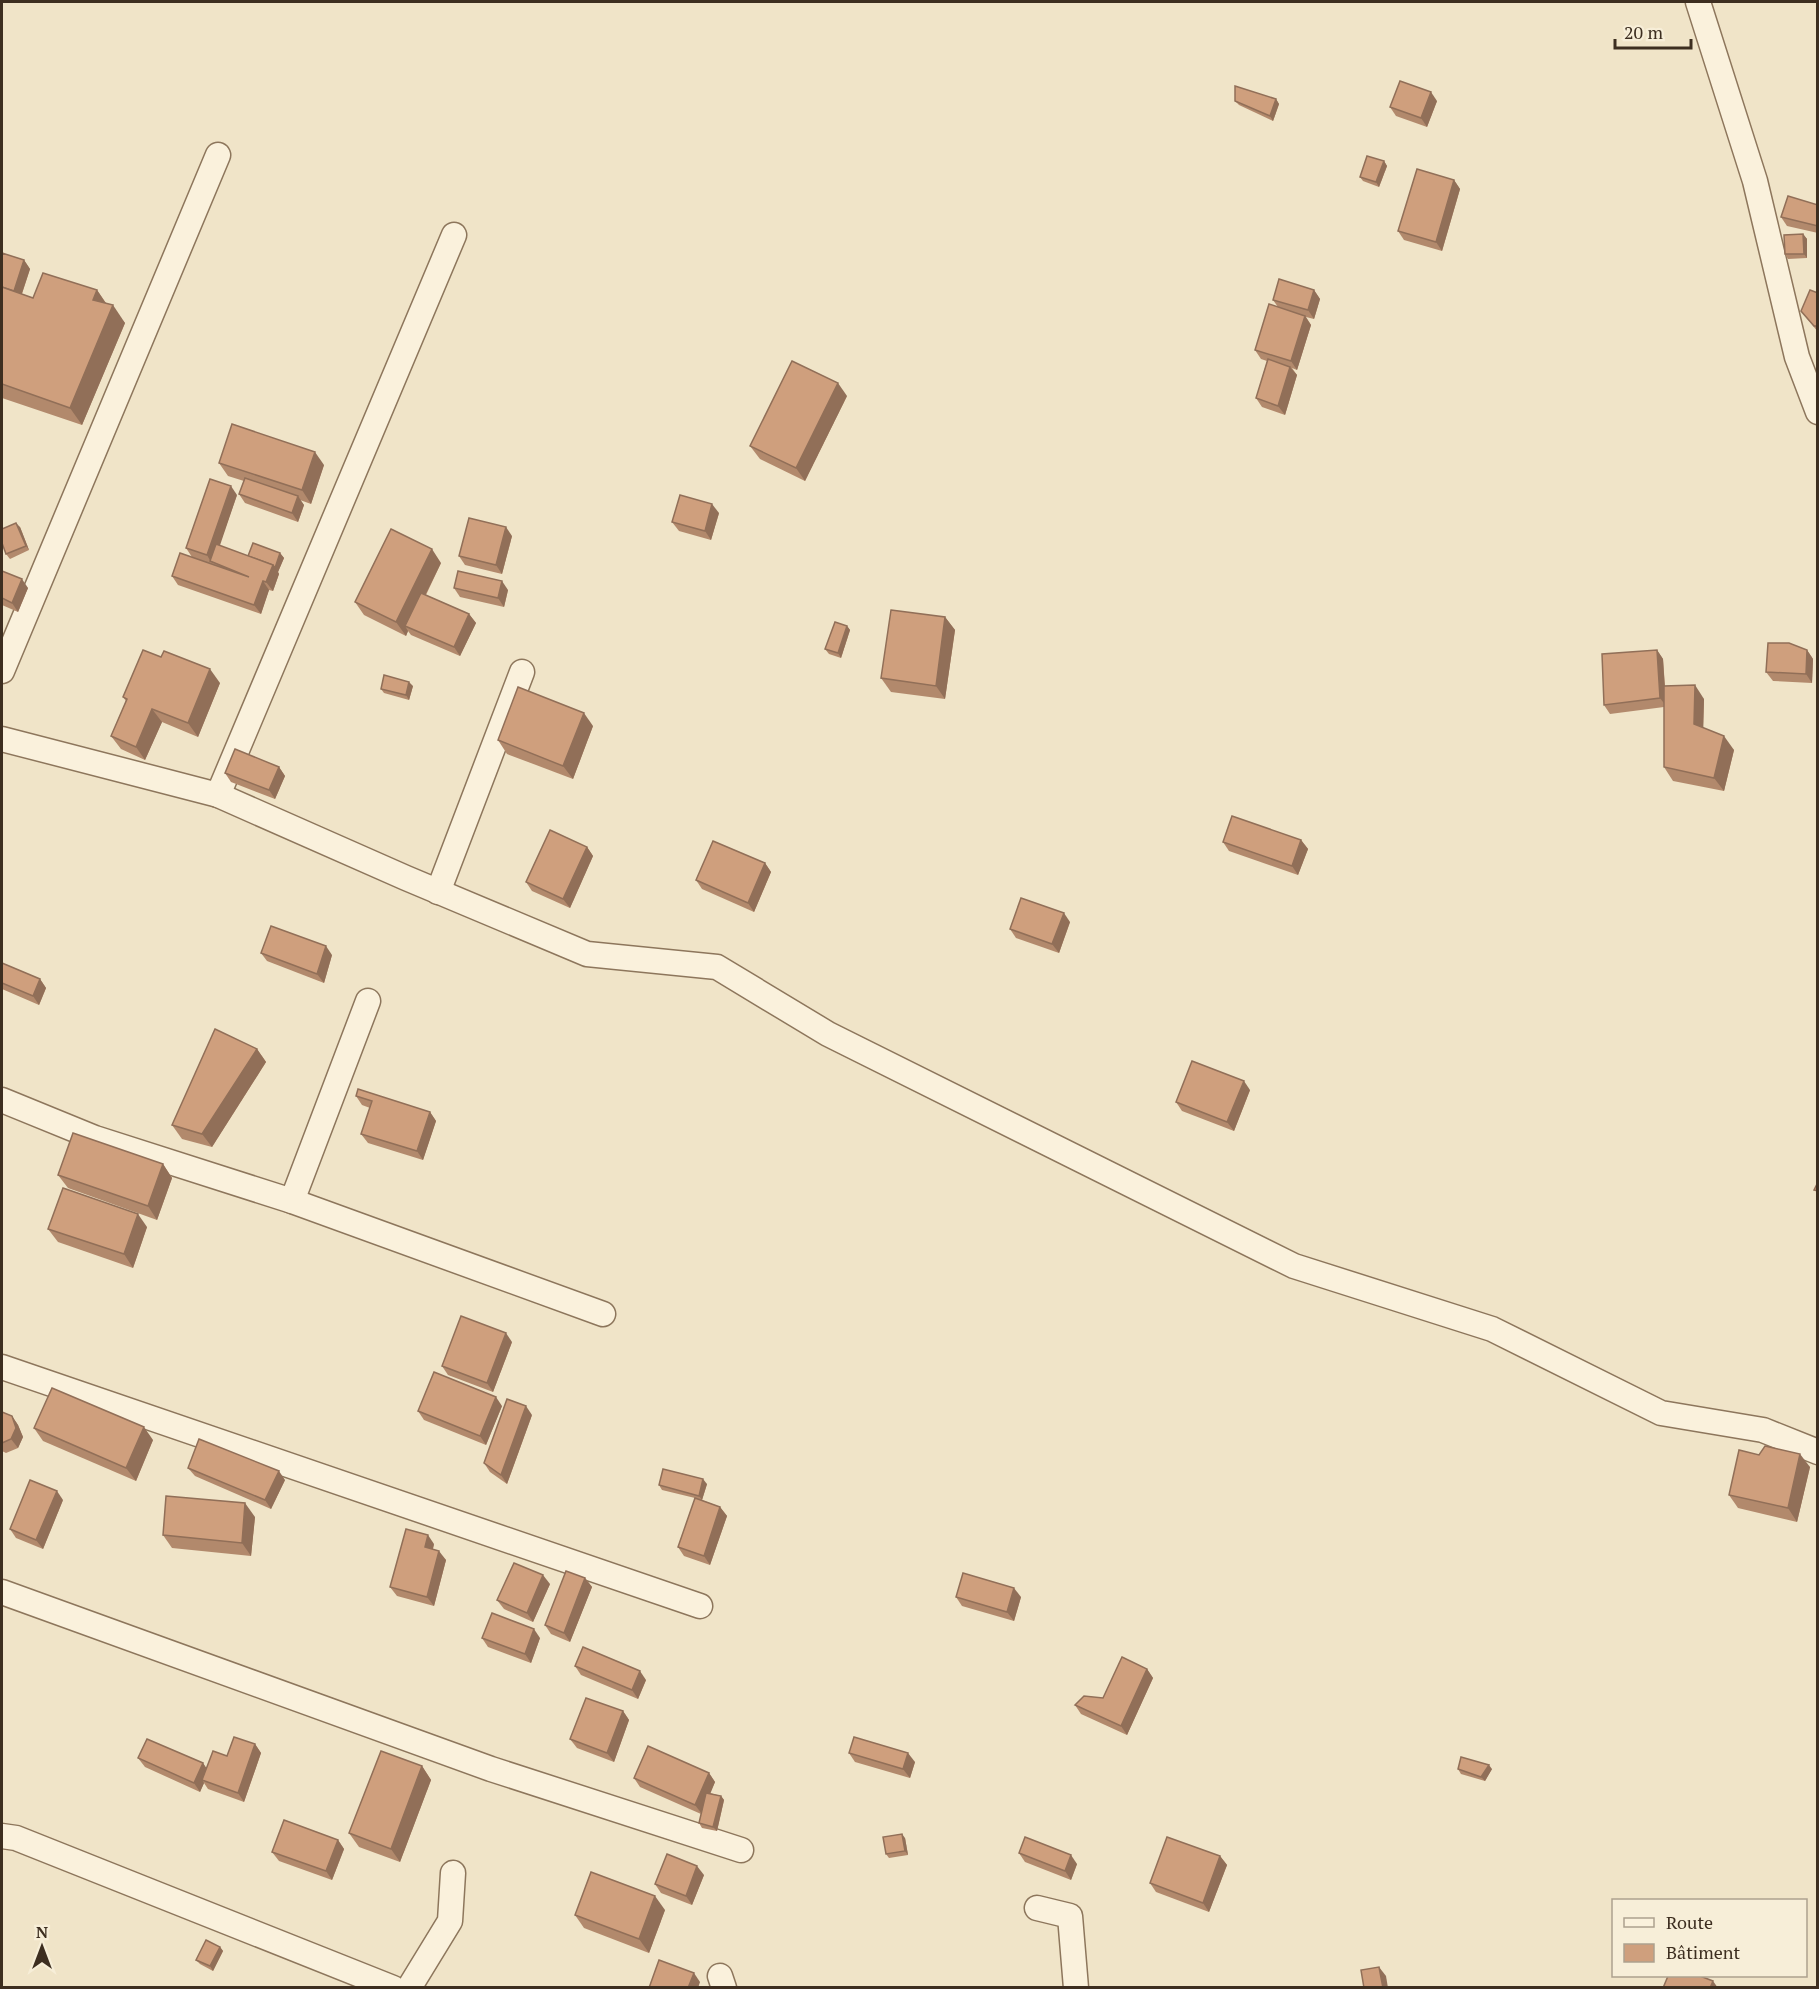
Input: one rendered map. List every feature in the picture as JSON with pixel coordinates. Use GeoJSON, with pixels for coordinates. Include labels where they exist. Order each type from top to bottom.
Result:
{"type":"FeatureCollection","features":[{"type":"Feature","properties":{"kind":"street"},"geometry":{"type":"LineString","coordinates":[[1698,2],[1755,182],[1797,357],[1818,412]]}},
{"type":"Feature","properties":{"kind":"street"},"geometry":{"type":"LineString","coordinates":[[2,671],[218,154]]}},
{"type":"Feature","properties":{"kind":"street"},"geometry":{"type":"LineString","coordinates":[[218,795],[454,235]]}},
{"type":"Feature","properties":{"kind":"street"},"geometry":{"type":"LineString","coordinates":[[438,892],[522,672]]}},
{"type":"Feature","properties":{"kind":"street"},"geometry":{"type":"LineString","coordinates":[[2,739],[218,795],[438,892],[587,954],[717,967],[828,1034],[1294,1266],[1492,1329],[1661,1413],[1763,1430],[1818,1452]]}},
{"type":"Feature","properties":{"kind":"street"},"geometry":{"type":"LineString","coordinates":[[292,1201],[368,1001]]}},
{"type":"Feature","properties":{"kind":"street"},"geometry":{"type":"LineString","coordinates":[[2,1100],[95,1138],[292,1201],[603,1314]]}},
{"type":"Feature","properties":{"kind":"street"},"geometry":{"type":"LineString","coordinates":[[2,1367],[699,1606]]}},
{"type":"Feature","properties":{"kind":"street"},"geometry":{"type":"LineString","coordinates":[[2,1592],[491,1769],[741,1850]]}},
{"type":"Feature","properties":{"kind":"street"},"geometry":{"type":"LineString","coordinates":[[2,1836],[16,1838],[393,1988]]}},
{"type":"Feature","properties":{"kind":"street"},"geometry":{"type":"LineString","coordinates":[[409,1988],[450,1920],[453,1873]]}},
{"type":"Feature","properties":{"kind":"street"},"geometry":{"type":"LineString","coordinates":[[1036,1908],[1070,1916],[1076,1988]]}},
{"type":"Feature","properties":{"kind":"building"},"geometry":{"type":"Polygon","coordinates":[[[1400,81],[1431,92],[1421,118],[1390,107],[1400,81]]]}},
{"type":"Feature","properties":{"kind":"building"},"geometry":{"type":"Polygon","coordinates":[[[1235,86],[1276,99],[1270,116],[1235,101],[1235,86]]]}},
{"type":"Feature","properties":{"kind":"building"},"geometry":{"type":"Polygon","coordinates":[[[1367,156],[1384,161],[1376,182],[1360,177],[1367,156]]]}},
{"type":"Feature","properties":{"kind":"building"},"geometry":{"type":"Polygon","coordinates":[[[1417,169],[1454,180],[1436,242],[1398,231],[1417,169]]]}},
{"type":"Feature","properties":{"kind":"building"},"geometry":{"type":"Polygon","coordinates":[[[1788,196],[1818,205],[1818,226],[1781,217],[1788,196]]]}},
{"type":"Feature","properties":{"kind":"building"},"geometry":{"type":"Polygon","coordinates":[[[1803,234],[1804,254],[1785,254],[1784,235],[1803,234]]]}},
{"type":"Feature","properties":{"kind":"building"},"geometry":{"type":"Polygon","coordinates":[[[2,253],[24,260],[14,291],[2,287],[2,253]]]}},
{"type":"Feature","properties":{"kind":"building"},"geometry":{"type":"Polygon","coordinates":[[[43,273],[97,290],[93,300],[113,305],[70,408],[2,384],[2,287],[33,298],[43,273]]]}},
{"type":"Feature","properties":{"kind":"building"},"geometry":{"type":"Polygon","coordinates":[[[1279,279],[1314,290],[1308,310],[1273,300],[1279,279]]]}},
{"type":"Feature","properties":{"kind":"building"},"geometry":{"type":"Polygon","coordinates":[[[1810,290],[1818,293],[1818,326],[1814,326],[1801,311],[1810,290]]]}},
{"type":"Feature","properties":{"kind":"building"},"geometry":{"type":"Polygon","coordinates":[[[1269,304],[1305,316],[1291,361],[1255,350],[1269,304]]]}},
{"type":"Feature","properties":{"kind":"building"},"geometry":{"type":"Polygon","coordinates":[[[1268,359],[1290,367],[1278,406],[1256,398],[1268,359]]]}},
{"type":"Feature","properties":{"kind":"building"},"geometry":{"type":"Polygon","coordinates":[[[792,361],[838,383],[796,468],[750,446],[792,361]]]}},
{"type":"Feature","properties":{"kind":"building"},"geometry":{"type":"Polygon","coordinates":[[[232,424],[315,452],[302,490],[219,463],[232,424]]]}},
{"type":"Feature","properties":{"kind":"building"},"geometry":{"type":"Polygon","coordinates":[[[245,478],[298,496],[292,513],[239,494],[245,478]]]}},
{"type":"Feature","properties":{"kind":"building"},"geometry":{"type":"Polygon","coordinates":[[[210,479],[231,486],[207,555],[186,548],[210,479]]]}},
{"type":"Feature","properties":{"kind":"building"},"geometry":{"type":"Polygon","coordinates":[[[680,495],[712,504],[705,531],[672,522],[680,495]]]}},
{"type":"Feature","properties":{"kind":"building"},"geometry":{"type":"Polygon","coordinates":[[[469,518],[506,527],[496,565],[459,556],[469,518]]]}},
{"type":"Feature","properties":{"kind":"building"},"geometry":{"type":"Polygon","coordinates":[[[16,523],[26,546],[6,554],[2,543],[2,529],[16,523]]]}},
{"type":"Feature","properties":{"kind":"building"},"geometry":{"type":"Polygon","coordinates":[[[391,529],[432,549],[396,622],[355,602],[391,529]]]}},
{"type":"Feature","properties":{"kind":"building"},"geometry":{"type":"Polygon","coordinates":[[[253,543],[280,553],[275,568],[273,565],[248,556],[253,543]]]}},
{"type":"Feature","properties":{"kind":"building"},"geometry":{"type":"Polygon","coordinates":[[[216,544],[273,565],[266,582],[263,581],[254,605],[172,576],[180,553],[249,577],[210,561],[216,544]]]}},
{"type":"Feature","properties":{"kind":"building"},"geometry":{"type":"Polygon","coordinates":[[[2,571],[22,579],[12,603],[2,598],[2,571]]]}},
{"type":"Feature","properties":{"kind":"building"},"geometry":{"type":"Polygon","coordinates":[[[458,571],[502,581],[498,598],[454,588],[458,571]]]}},
{"type":"Feature","properties":{"kind":"building"},"geometry":{"type":"Polygon","coordinates":[[[421,593],[469,614],[454,647],[405,626],[421,593]]]}},
{"type":"Feature","properties":{"kind":"building"},"geometry":{"type":"Polygon","coordinates":[[[891,610],[945,617],[936,686],[881,678],[891,610]]]}},
{"type":"Feature","properties":{"kind":"building"},"geometry":{"type":"Polygon","coordinates":[[[835,622],[847,626],[838,653],[825,649],[835,622]]]}},
{"type":"Feature","properties":{"kind":"building"},"geometry":{"type":"Polygon","coordinates":[[[1768,643],[1789,643],[1807,650],[1806,674],[1766,672],[1768,643]]]}},
{"type":"Feature","properties":{"kind":"building"},"geometry":{"type":"Polygon","coordinates":[[[143,650],[161,657],[164,651],[210,669],[188,723],[152,709],[136,747],[111,736],[127,699],[123,697],[143,650]]]}},
{"type":"Feature","properties":{"kind":"building"},"geometry":{"type":"Polygon","coordinates":[[[1657,650],[1660,698],[1604,705],[1602,654],[1657,650]]]}},
{"type":"Feature","properties":{"kind":"building"},"geometry":{"type":"Polygon","coordinates":[[[384,675],[409,682],[406,695],[381,689],[384,675]]]}},
{"type":"Feature","properties":{"kind":"building"},"geometry":{"type":"Polygon","coordinates":[[[1695,685],[1694,724],[1724,736],[1714,778],[1664,767],[1664,686],[1695,685]]]}},
{"type":"Feature","properties":{"kind":"building"},"geometry":{"type":"Polygon","coordinates":[[[518,687],[584,713],[563,766],[498,740],[518,687]]]}},
{"type":"Feature","properties":{"kind":"building"},"geometry":{"type":"Polygon","coordinates":[[[235,749],[279,767],[269,790],[225,773],[235,749]]]}},
{"type":"Feature","properties":{"kind":"building"},"geometry":{"type":"Polygon","coordinates":[[[1232,816],[1301,840],[1292,866],[1223,842],[1232,816]]]}},
{"type":"Feature","properties":{"kind":"building"},"geometry":{"type":"Polygon","coordinates":[[[550,830],[587,847],[563,899],[526,882],[550,830]]]}},
{"type":"Feature","properties":{"kind":"building"},"geometry":{"type":"Polygon","coordinates":[[[713,841],[765,863],[748,903],[696,880],[713,841]]]}},
{"type":"Feature","properties":{"kind":"building"},"geometry":{"type":"Polygon","coordinates":[[[1021,898],[1064,913],[1052,944],[1010,929],[1021,898]]]}},
{"type":"Feature","properties":{"kind":"building"},"geometry":{"type":"Polygon","coordinates":[[[271,926],[326,946],[317,974],[261,953],[271,926]]]}},
{"type":"Feature","properties":{"kind":"building"},"geometry":{"type":"Polygon","coordinates":[[[2,963],[40,979],[33,996],[2,983],[2,963]]]}},
{"type":"Feature","properties":{"kind":"building"},"geometry":{"type":"Polygon","coordinates":[[[215,1029],[257,1049],[202,1134],[172,1125],[215,1029]]]}},
{"type":"Feature","properties":{"kind":"building"},"geometry":{"type":"Polygon","coordinates":[[[1192,1061],[1244,1081],[1227,1122],[1176,1102],[1192,1061]]]}},
{"type":"Feature","properties":{"kind":"building"},"geometry":{"type":"Polygon","coordinates":[[[358,1089],[430,1112],[417,1151],[361,1134],[372,1101],[356,1096],[358,1089]]]}},
{"type":"Feature","properties":{"kind":"building"},"geometry":{"type":"Polygon","coordinates":[[[73,1133],[163,1164],[148,1206],[58,1175],[73,1133]]]}},
{"type":"Feature","properties":{"kind":"building"},"geometry":{"type":"Polygon","coordinates":[[[63,1188],[138,1214],[124,1254],[48,1229],[63,1188]]]}},
{"type":"Feature","properties":{"kind":"building"},"geometry":{"type":"Polygon","coordinates":[[[461,1316],[506,1333],[487,1383],[442,1366],[461,1316]]]}},
{"type":"Feature","properties":{"kind":"building"},"geometry":{"type":"Polygon","coordinates":[[[434,1372],[496,1397],[480,1436],[418,1411],[434,1372]]]}},
{"type":"Feature","properties":{"kind":"building"},"geometry":{"type":"Polygon","coordinates":[[[52,1388],[144,1427],[126,1468],[34,1428],[52,1388]]]}},
{"type":"Feature","properties":{"kind":"building"},"geometry":{"type":"Polygon","coordinates":[[[507,1399],[526,1406],[501,1475],[484,1463],[507,1399]]]}},
{"type":"Feature","properties":{"kind":"building"},"geometry":{"type":"Polygon","coordinates":[[[2,1412],[12,1416],[16,1428],[11,1439],[2,1443],[2,1412]]]}},
{"type":"Feature","properties":{"kind":"building"},"geometry":{"type":"Polygon","coordinates":[[[199,1439],[279,1471],[265,1500],[188,1468],[199,1439]]]}},
{"type":"Feature","properties":{"kind":"building"},"geometry":{"type":"Polygon","coordinates":[[[1765,1446],[1800,1454],[1788,1508],[1729,1495],[1739,1450],[1759,1455],[1765,1446]]]}},
{"type":"Feature","properties":{"kind":"building"},"geometry":{"type":"Polygon","coordinates":[[[663,1469],[703,1479],[699,1496],[659,1485],[663,1469]]]}},
{"type":"Feature","properties":{"kind":"building"},"geometry":{"type":"Polygon","coordinates":[[[30,1480],[57,1491],[36,1540],[10,1529],[30,1480]]]}},
{"type":"Feature","properties":{"kind":"building"},"geometry":{"type":"Polygon","coordinates":[[[166,1496],[245,1503],[242,1543],[163,1535],[166,1496]]]}},
{"type":"Feature","properties":{"kind":"building"},"geometry":{"type":"Polygon","coordinates":[[[695,1498],[720,1507],[704,1556],[678,1547],[695,1498]]]}},
{"type":"Feature","properties":{"kind":"building"},"geometry":{"type":"Polygon","coordinates":[[[406,1529],[428,1535],[425,1547],[439,1551],[427,1597],[390,1587],[406,1529]]]}},
{"type":"Feature","properties":{"kind":"building"},"geometry":{"type":"Polygon","coordinates":[[[514,1563],[543,1575],[527,1613],[497,1600],[514,1563]]]}},
{"type":"Feature","properties":{"kind":"building"},"geometry":{"type":"Polygon","coordinates":[[[566,1571],[585,1578],[564,1633],[545,1625],[566,1571]]]}},
{"type":"Feature","properties":{"kind":"building"},"geometry":{"type":"Polygon","coordinates":[[[963,1573],[1014,1588],[1007,1612],[956,1597],[963,1573]]]}},
{"type":"Feature","properties":{"kind":"building"},"geometry":{"type":"Polygon","coordinates":[[[492,1613],[534,1629],[525,1654],[482,1638],[492,1613]]]}},
{"type":"Feature","properties":{"kind":"building"},"geometry":{"type":"Polygon","coordinates":[[[583,1647],[640,1671],[632,1690],[575,1666],[583,1647]]]}},
{"type":"Feature","properties":{"kind":"building"},"geometry":{"type":"Polygon","coordinates":[[[1122,1657],[1147,1669],[1121,1726],[1075,1705],[1084,1696],[1103,1698],[1122,1657]]]}},
{"type":"Feature","properties":{"kind":"building"},"geometry":{"type":"Polygon","coordinates":[[[586,1698],[623,1711],[607,1753],[570,1739],[586,1698]]]}},
{"type":"Feature","properties":{"kind":"building"},"geometry":{"type":"Polygon","coordinates":[[[234,1737],[255,1744],[238,1793],[202,1780],[213,1751],[227,1756],[234,1737]]]}},
{"type":"Feature","properties":{"kind":"building"},"geometry":{"type":"Polygon","coordinates":[[[854,1737],[908,1753],[903,1769],[849,1753],[854,1737]]]}},
{"type":"Feature","properties":{"kind":"building"},"geometry":{"type":"Polygon","coordinates":[[[147,1739],[203,1763],[194,1783],[138,1758],[147,1739]]]}},
{"type":"Feature","properties":{"kind":"building"},"geometry":{"type":"Polygon","coordinates":[[[648,1746],[709,1773],[695,1805],[634,1778],[648,1746]]]}},
{"type":"Feature","properties":{"kind":"building"},"geometry":{"type":"Polygon","coordinates":[[[381,1751],[422,1766],[391,1849],[349,1833],[381,1751]]]}},
{"type":"Feature","properties":{"kind":"building"},"geometry":{"type":"Polygon","coordinates":[[[1461,1757],[1489,1765],[1481,1777],[1458,1769],[1461,1757]]]}},
{"type":"Feature","properties":{"kind":"building"},"geometry":{"type":"Polygon","coordinates":[[[706,1793],[721,1796],[713,1827],[699,1823],[706,1793]]]}},
{"type":"Feature","properties":{"kind":"building"},"geometry":{"type":"Polygon","coordinates":[[[284,1820],[338,1840],[326,1871],[272,1852],[284,1820]]]}},
{"type":"Feature","properties":{"kind":"building"},"geometry":{"type":"Polygon","coordinates":[[[902,1834],[905,1851],[886,1854],[883,1837],[902,1834]]]}},
{"type":"Feature","properties":{"kind":"building"},"geometry":{"type":"Polygon","coordinates":[[[1025,1837],[1071,1855],[1065,1871],[1019,1853],[1025,1837]]]}},
{"type":"Feature","properties":{"kind":"building"},"geometry":{"type":"Polygon","coordinates":[[[1167,1837],[1220,1856],[1203,1903],[1150,1883],[1167,1837]]]}},
{"type":"Feature","properties":{"kind":"building"},"geometry":{"type":"Polygon","coordinates":[[[667,1854],[697,1866],[686,1896],[655,1884],[667,1854]]]}},
{"type":"Feature","properties":{"kind":"building"},"geometry":{"type":"Polygon","coordinates":[[[591,1872],[655,1896],[639,1939],[575,1915],[591,1872]]]}},
{"type":"Feature","properties":{"kind":"building"},"geometry":{"type":"Polygon","coordinates":[[[206,1940],[220,1947],[210,1966],[196,1960],[206,1940]]]}},
{"type":"Feature","properties":{"kind":"building"},"geometry":{"type":"Polygon","coordinates":[[[659,1960],[694,1973],[688,1988],[649,1988],[659,1960]]]}},
{"type":"Feature","properties":{"kind":"building"},"geometry":{"type":"Polygon","coordinates":[[[1379,1967],[1383,1988],[1364,1988],[1361,1970],[1379,1967]]]}},
{"type":"Feature","properties":{"kind":"building"},"geometry":{"type":"Polygon","coordinates":[[[1668,1977],[1703,1977],[1713,1981],[1710,1988],[1663,1988],[1668,1977]]]}}]}
